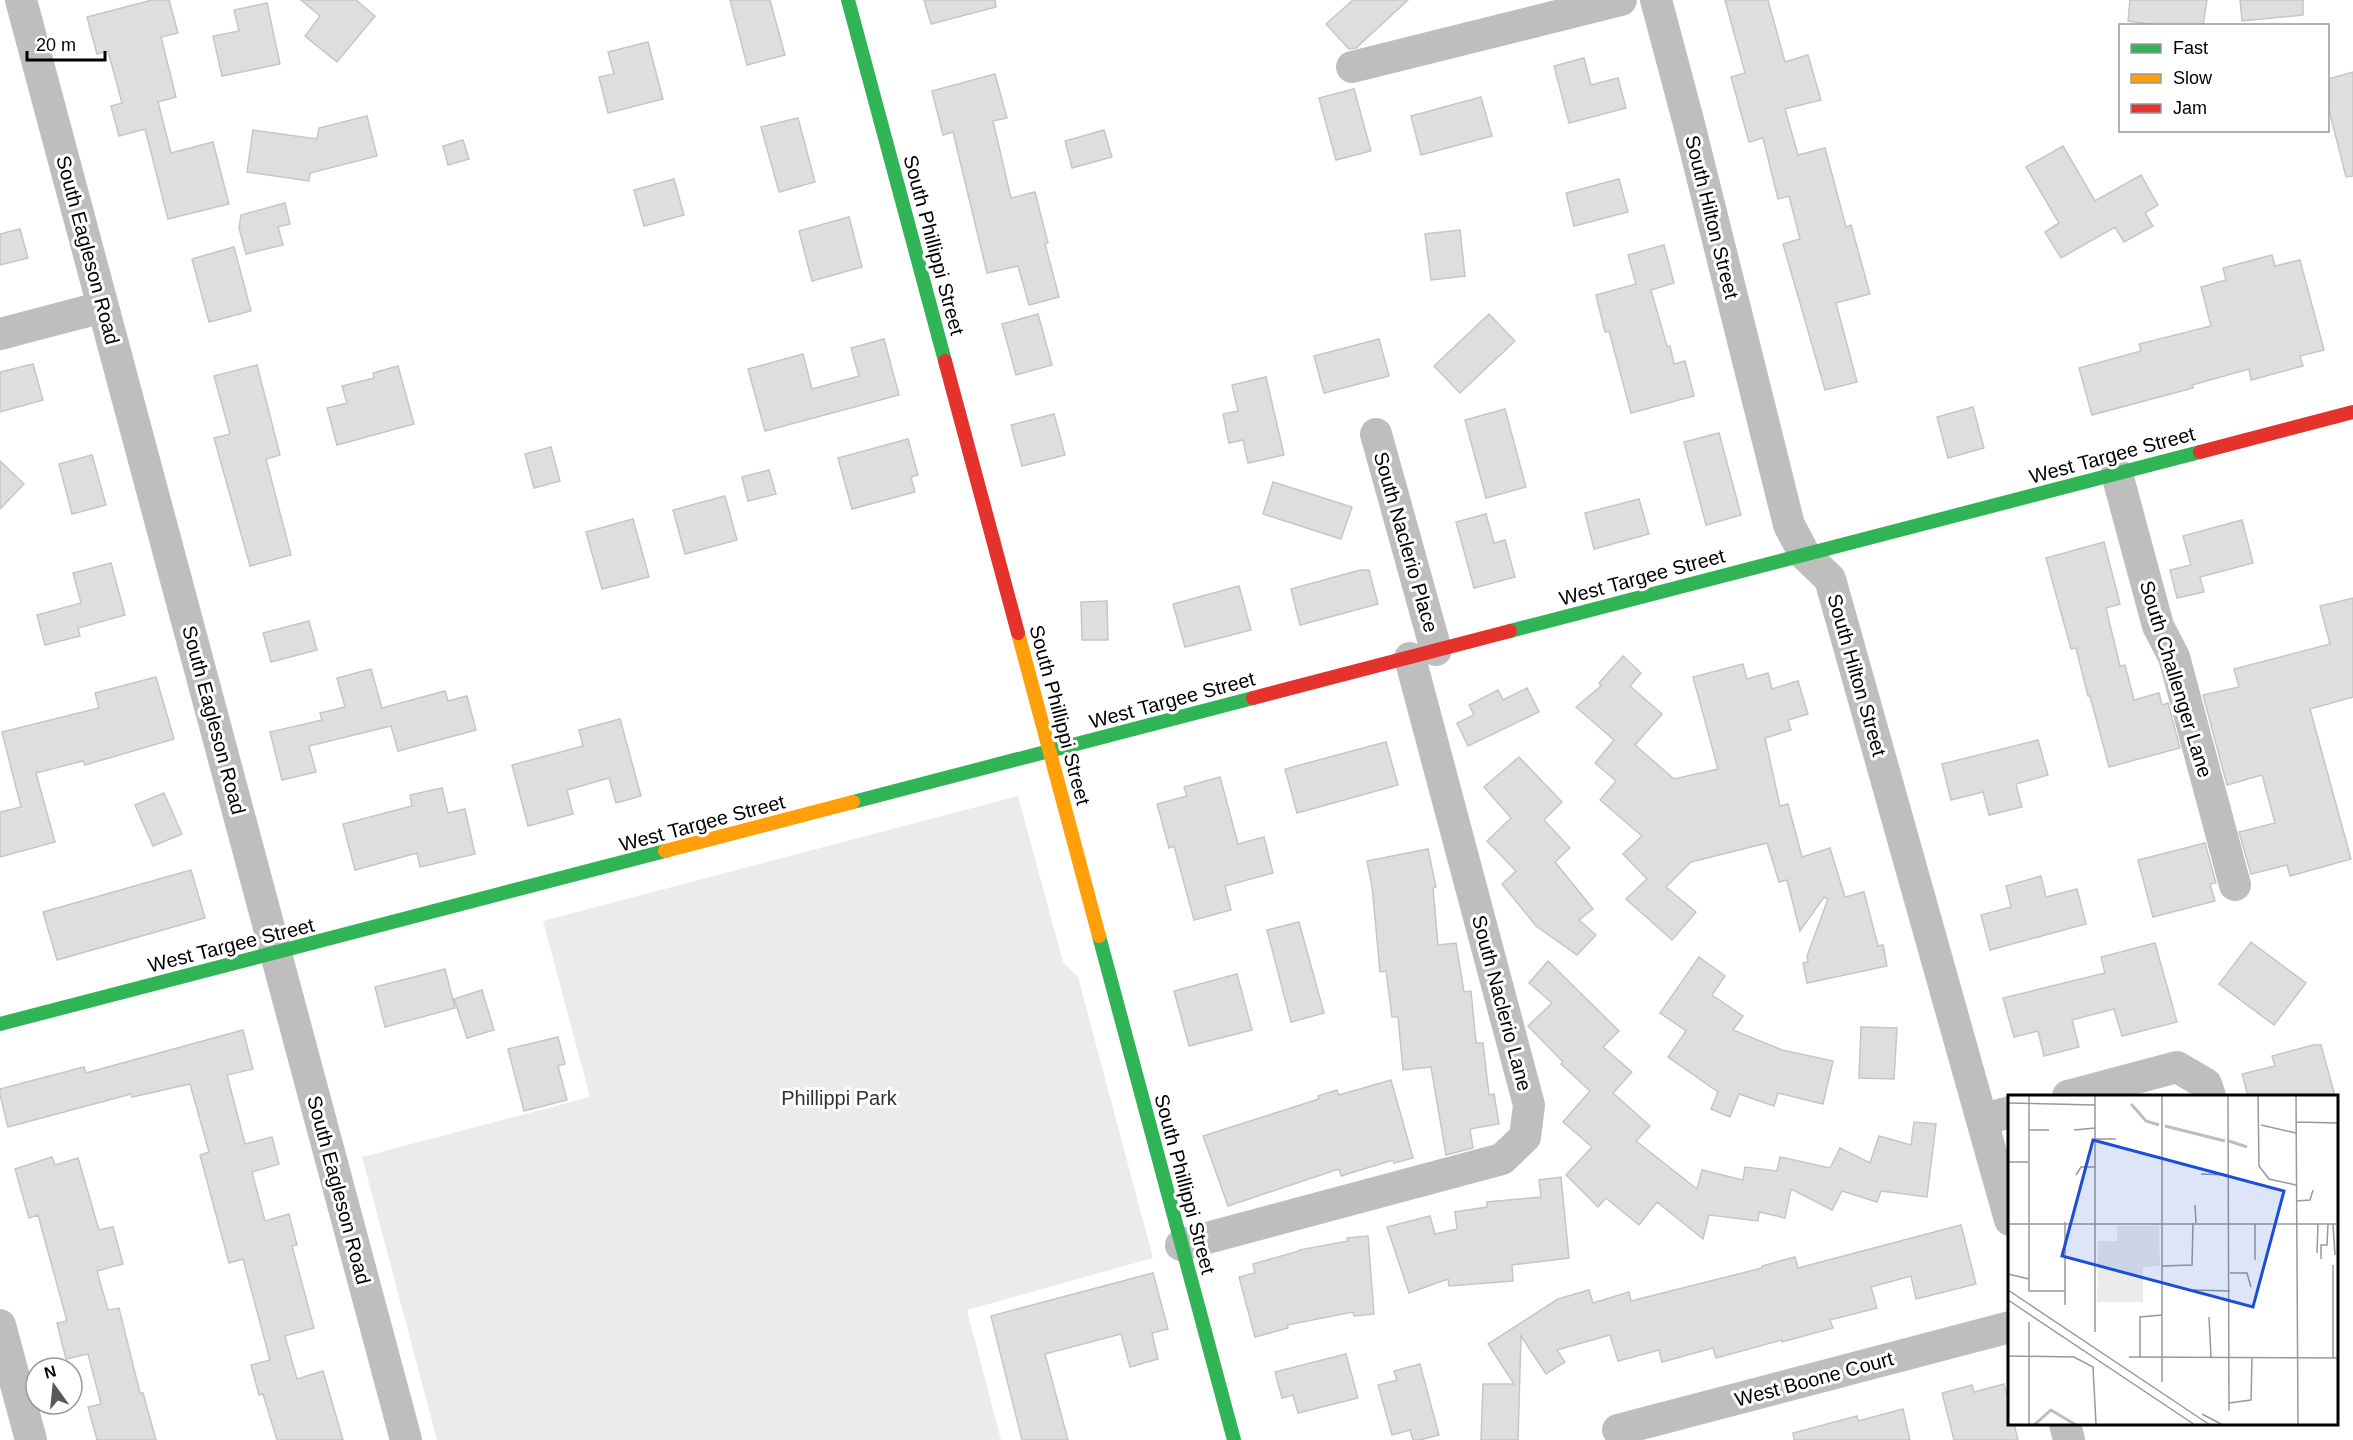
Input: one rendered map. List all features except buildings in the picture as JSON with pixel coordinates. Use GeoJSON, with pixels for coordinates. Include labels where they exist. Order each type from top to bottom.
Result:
{"type":"FeatureCollection","features":[{"type":"Feature","properties":{"kind":"street","name":"South Eagleson Road"},"geometry":{"type":"LineString","coordinates":[[21,0],[406,1440]]}},
{"type":"Feature","properties":{"kind":"street","name":"South Phillippi Street"},"geometry":{"type":"LineString","coordinates":[[848,0],[1233,1440]]}},
{"type":"Feature","properties":{"kind":"street"},"geometry":{"type":"LineString","coordinates":[[1352,67],[1621,0]]}},
{"type":"Feature","properties":{"kind":"street","name":"South Hilton Street"},"geometry":{"type":"LineString","coordinates":[[1656,0],[1790,525],[1805,555],[1830,579],[1996,1116],[2008,1205]]}},
{"type":"Feature","properties":{"kind":"street"},"geometry":{"type":"LineString","coordinates":[[0,334],[103,307]]}},
{"type":"Feature","properties":{"kind":"street","name":"West Targee Street"},"geometry":{"type":"LineString","coordinates":[[0,1024],[1050,753],[2353,412]]}},
{"type":"Feature","properties":{"kind":"street","name":"South Naclerio Place"},"geometry":{"type":"LineString","coordinates":[[1376,434],[1423,654]]}},
{"type":"Feature","properties":{"kind":"street","name":"South Challenger Lane"},"geometry":{"type":"LineString","coordinates":[[2117,474],[2158,626],[2174,657],[2235,885]]}},
{"type":"Feature","properties":{"kind":"street","name":"South Naclerio Lane"},"geometry":{"type":"LineString","coordinates":[[1181,1245],[1502,1159],[1525,1137],[1529,1105],[1423,654]]}},
{"type":"Feature","properties":{"kind":"street"},"geometry":{"type":"LineString","coordinates":[[2072,1095],[2177,1067],[2206,1084],[2210,1095]]}},
{"type":"Feature","properties":{"kind":"street"},"geometry":{"type":"LineString","coordinates":[[0,1325],[31,1440]]}},
{"type":"Feature","properties":{"kind":"street","name":"West Boone Court"},"geometry":{"type":"LineString","coordinates":[[1618,1430],[2008,1328]]}},
{"type":"Feature","properties":{"kind":"street"},"geometry":{"type":"LineString","coordinates":[[2065,1425],[2069,1440]]}},
{"type":"Feature","properties":{"kind":"green space","name":"Phillippi Park"},"geometry":{"type":"Polygon","coordinates":[[[1018,796],[1063,962],[1078,977],[1153,1258],[967,1310],[1001,1440],[437,1440],[362,1157],[590,1097],[543,921],[1018,796]]]}},
{"type":"Feature","properties":{"kind":"traffic: fast"},"geometry":{"type":"LineString","coordinates":[[848,0],[945,361]]}},
{"type":"Feature","properties":{"kind":"traffic: fast"},"geometry":{"type":"LineString","coordinates":[[1510,631],[2200,452]]}},
{"type":"Feature","properties":{"kind":"traffic: fast"},"geometry":{"type":"LineString","coordinates":[[853,802],[1253,698]]}},
{"type":"Feature","properties":{"kind":"traffic: fast"},"geometry":{"type":"LineString","coordinates":[[0,1024],[665,851]]}},
{"type":"Feature","properties":{"kind":"traffic: fast"},"geometry":{"type":"LineString","coordinates":[[1099,936],[1234,1440]]}},
{"type":"Feature","properties":{"kind":"traffic: slow"},"geometry":{"type":"LineString","coordinates":[[1018,633],[1099,936]]}},
{"type":"Feature","properties":{"kind":"traffic: slow"},"geometry":{"type":"LineString","coordinates":[[665,851],[853,802]]}},
{"type":"Feature","properties":{"kind":"traffic: jam"},"geometry":{"type":"LineString","coordinates":[[945,361],[1018,633]]}},
{"type":"Feature","properties":{"kind":"traffic: jam"},"geometry":{"type":"LineString","coordinates":[[2200,452],[2353,412]]}},
{"type":"Feature","properties":{"kind":"traffic: jam"},"geometry":{"type":"LineString","coordinates":[[1253,698],[1510,631]]}}]}
